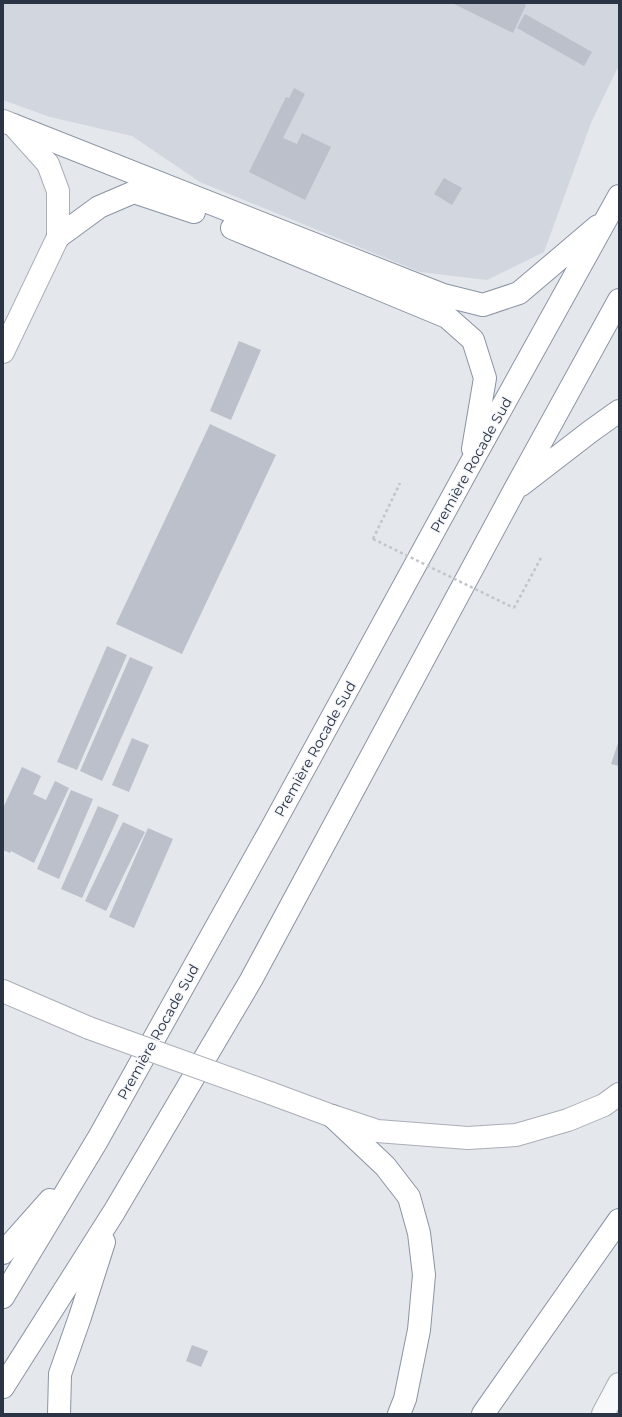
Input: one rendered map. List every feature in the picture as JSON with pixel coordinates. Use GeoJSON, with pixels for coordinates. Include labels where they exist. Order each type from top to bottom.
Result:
{"type":"FeatureCollection","features":[{"type":"Feature","properties":{"kind":"main road"},"geometry":{"type":"LineString","coordinates":[[8,123],[443,295],[483,305],[519,293],[608,218]]}},
{"type":"Feature","properties":{"kind":"main road"},"geometry":{"type":"LineString","coordinates":[[3,352],[58,237],[58,191],[48,164],[8,123]]}},
{"type":"Feature","properties":{"kind":"main road"},"geometry":{"type":"LineString","coordinates":[[58,237],[99,207],[134,192],[185,208],[447,317],[473,340],[485,378],[471,464]]}},
{"type":"Feature","properties":{"kind":"main road","name":"Première Rocade Sud"},"geometry":{"type":"LineString","coordinates":[[3,1297],[98,1139],[271,829],[619,196]]}},
{"type":"Feature","properties":{"kind":"main road"},"geometry":{"type":"LineString","coordinates":[[3,1387],[114,1212],[250,980],[619,300]]}},
{"type":"Feature","properties":{"kind":"main road"},"geometry":{"type":"LineString","coordinates":[[514,491],[590,431],[619,411]]}},
{"type":"Feature","properties":{"kind":"main road"},"geometry":{"type":"LineString","coordinates":[[3,991],[89,1028],[377,1131],[468,1138],[516,1135],[568,1120],[604,1104],[619,1094]]}},
{"type":"Feature","properties":{"kind":"main road"},"geometry":{"type":"LineString","coordinates":[[332,1116],[385,1166],[409,1197],[419,1233],[424,1275],[419,1330],[405,1399],[399,1414]]}},
{"type":"Feature","properties":{"kind":"main road"},"geometry":{"type":"LineString","coordinates":[[3,1253],[52,1197],[98,1139]]}},
{"type":"Feature","properties":{"kind":"main road"},"geometry":{"type":"LineString","coordinates":[[59,1414],[60,1374],[114,1212]]}},
{"type":"Feature","properties":{"kind":"main road"},"geometry":{"type":"LineString","coordinates":[[483,1414],[619,1220]]}},
{"type":"Feature","properties":{"kind":"street"},"geometry":{"type":"LineString","coordinates":[[603,1414],[619,1384]]}},
{"type":"Feature","properties":{"kind":"path"},"geometry":{"type":"LineString","coordinates":[[400,483],[373,539],[514,608],[542,556]]}},
{"type":"Feature","properties":{"kind":"shaded area"},"geometry":{"type":"Polygon","coordinates":[[[3,3],[619,3],[619,65],[591,123],[544,252],[487,280],[420,272],[200,182],[132,136],[50,117],[3,100],[3,3]]]}},
{"type":"Feature","properties":{"kind":"building"},"geometry":{"type":"Polygon","coordinates":[[[452,3],[523,3],[526,5],[513,33],[452,3]]]}},
{"type":"Feature","properties":{"kind":"building"},"geometry":{"type":"Polygon","coordinates":[[[525,14],[592,52],[584,66],[517,28],[525,14]]]}},
{"type":"Feature","properties":{"kind":"building"},"geometry":{"type":"Polygon","coordinates":[[[294,88],[305,94],[283,138],[297,144],[302,133],[331,147],[305,200],[249,172],[286,97],[289,98],[294,88]]]}},
{"type":"Feature","properties":{"kind":"building"},"geometry":{"type":"Polygon","coordinates":[[[444,178],[462,188],[452,205],[434,194],[444,178]]]}},
{"type":"Feature","properties":{"kind":"building"},"geometry":{"type":"Polygon","coordinates":[[[239,341],[261,350],[231,420],[210,411],[239,341]]]}},
{"type":"Feature","properties":{"kind":"building"},"geometry":{"type":"Polygon","coordinates":[[[210,424],[276,455],[182,654],[116,624],[210,424]]]}},
{"type":"Feature","properties":{"kind":"building"},"geometry":{"type":"Polygon","coordinates":[[[107,646],[127,655],[77,770],[57,762],[107,646]]]}},
{"type":"Feature","properties":{"kind":"building"},"geometry":{"type":"Polygon","coordinates":[[[130,657],[153,667],[102,781],[80,771],[130,657]]]}},
{"type":"Feature","properties":{"kind":"building"},"geometry":{"type":"Polygon","coordinates":[[[132,738],[149,745],[129,792],[112,785],[132,738]]]}},
{"type":"Feature","properties":{"kind":"building"},"geometry":{"type":"Polygon","coordinates":[[[619,743],[619,766],[611,764],[619,743]]]}},
{"type":"Feature","properties":{"kind":"building"},"geometry":{"type":"Polygon","coordinates":[[[22,767],[41,776],[33,794],[46,800],[55,781],[69,788],[34,863],[11,851],[10,853],[3,850],[3,808],[22,767]]]}},
{"type":"Feature","properties":{"kind":"building"},"geometry":{"type":"Polygon","coordinates":[[[71,790],[93,799],[59,879],[37,869],[71,790]]]}},
{"type":"Feature","properties":{"kind":"building"},"geometry":{"type":"Polygon","coordinates":[[[98,806],[119,815],[82,898],[61,889],[98,806]]]}},
{"type":"Feature","properties":{"kind":"building"},"geometry":{"type":"Polygon","coordinates":[[[123,822],[145,832],[106,911],[85,901],[123,822]]]}},
{"type":"Feature","properties":{"kind":"building"},"geometry":{"type":"Polygon","coordinates":[[[148,828],[173,839],[134,928],[109,917],[148,828]]]}},
{"type":"Feature","properties":{"kind":"building"},"geometry":{"type":"Polygon","coordinates":[[[192,1345],[208,1351],[201,1367],[186,1361],[192,1345]]]}}]}
